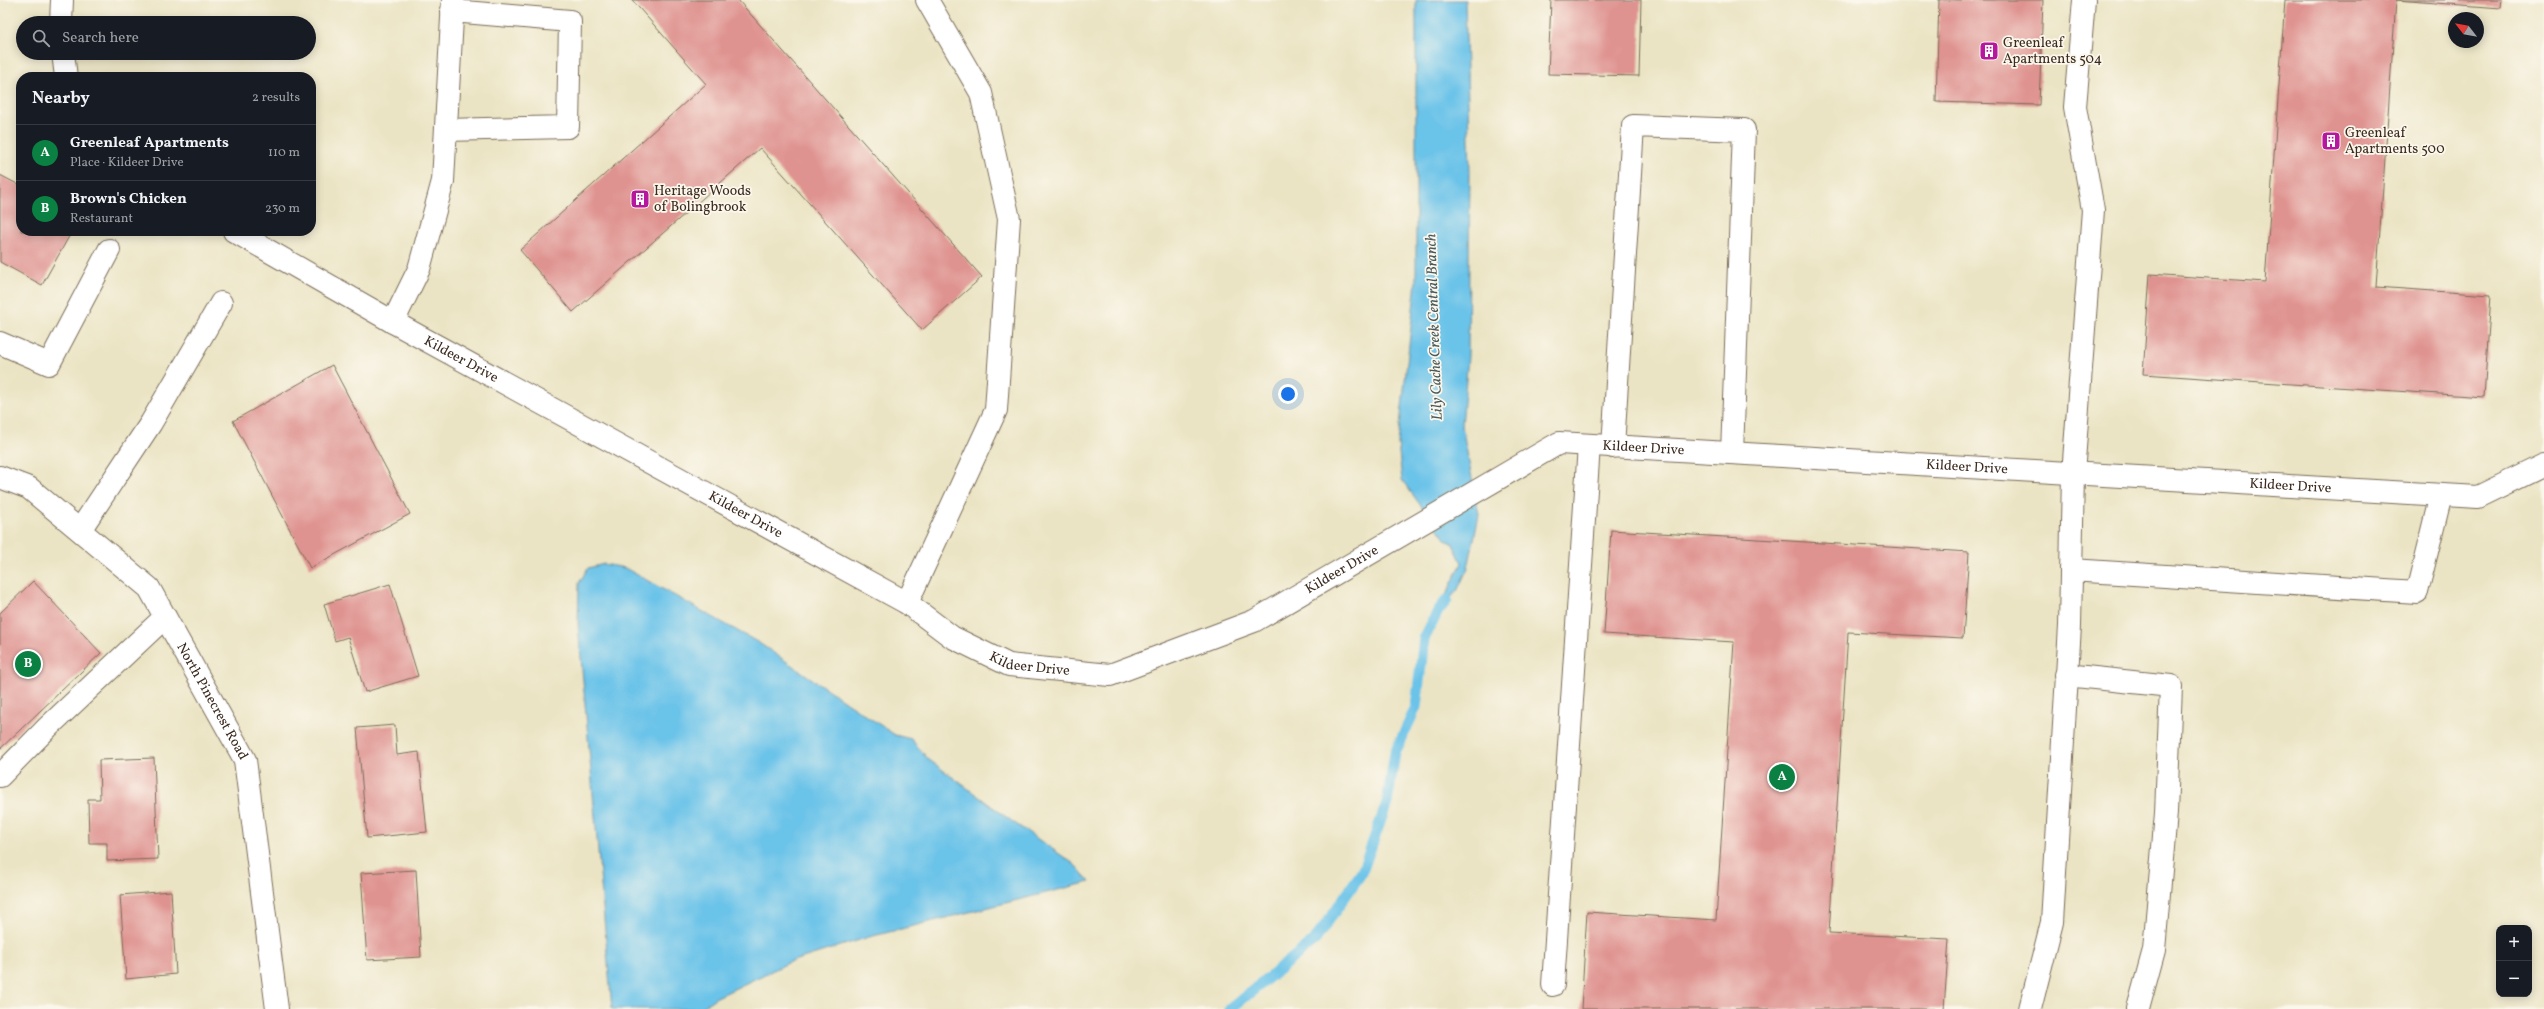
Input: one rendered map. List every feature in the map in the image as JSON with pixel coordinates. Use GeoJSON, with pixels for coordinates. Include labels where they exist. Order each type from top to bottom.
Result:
{"type":"FeatureCollection","features":[{"type":"Feature","properties":{"kind":"street"},"geometry":{"type":"LineString","coordinates":[[61,16],[62,0]]}},
{"type":"Feature","properties":{"kind":"street"},"geometry":{"type":"LineString","coordinates":[[907,603],[996,410],[1009,219],[981,93],[927,0]]}},
{"type":"Feature","properties":{"kind":"street"},"geometry":{"type":"LineString","coordinates":[[2030,1009],[2052,922],[2071,570],[2073,474],[2093,210],[2075,107],[2084,0]]}},
{"type":"Feature","properties":{"kind":"street"},"geometry":{"type":"LineString","coordinates":[[393,322],[419,268],[442,181],[452,5],[570,21],[568,127],[446,130]]}},
{"type":"Feature","properties":{"kind":"street"},"geometry":{"type":"LineString","coordinates":[[64,60],[65,72]]}},
{"type":"Feature","properties":{"kind":"street"},"geometry":{"type":"LineString","coordinates":[[1613,447],[1633,126],[1744,130],[1732,454]]}},
{"type":"Feature","properties":{"kind":"street","name":"Kildeer Drive"},"geometry":{"type":"LineString","coordinates":[[243,236],[393,322],[907,603],[952,637],[1010,665],[1110,675],[1254,621],[1559,443],[2478,497],[2544,466]]}},
{"type":"Feature","properties":{"kind":"street"},"geometry":{"type":"LineString","coordinates":[[0,343],[49,364],[108,250]]}},
{"type":"Feature","properties":{"kind":"street"},"geometry":{"type":"LineString","coordinates":[[80,530],[151,423],[221,303]]}},
{"type":"Feature","properties":{"kind":"street"},"geometry":{"type":"LineString","coordinates":[[1553,985],[1589,445]]}},
{"type":"Feature","properties":{"kind":"street","name":"North Pinecrest Road"},"geometry":{"type":"LineString","coordinates":[[0,477],[29,488],[149,588],[245,760],[277,1009]]}},
{"type":"Feature","properties":{"kind":"street"},"geometry":{"type":"LineString","coordinates":[[2071,570],[2417,592],[2441,495]]}},
{"type":"Feature","properties":{"kind":"street"},"geometry":{"type":"LineString","coordinates":[[0,776],[48,727],[165,617]]}},
{"type":"Feature","properties":{"kind":"street"},"geometry":{"type":"LineString","coordinates":[[2066,675],[2171,686],[2166,813],[2154,950],[2138,1009]]}},
{"type":"Feature","properties":{"kind":"water"},"geometry":{"type":"Polygon","coordinates":[[[1416,0],[1465,0],[1470,172],[1468,356],[1462,426],[1479,515],[1468,568],[1457,591],[1438,611],[1462,563],[1453,544],[1446,540],[1402,480],[1398,443],[1416,282],[1416,0]]]}},
{"type":"Feature","properties":{"kind":"water"},"geometry":{"type":"Polygon","coordinates":[[[604,564],[625,568],[759,643],[895,735],[911,739],[928,759],[1013,822],[1074,864],[1090,882],[869,937],[790,962],[715,998],[700,1009],[612,1009],[578,624],[579,583],[588,568],[604,564]]]}},
{"type":"Feature","properties":{"kind":"building","name":"Heritage Woods of Bolingbrook"},"geometry":{"type":"Polygon","coordinates":[[[632,0],[738,0],[982,277],[922,330],[760,148],[573,312],[520,250],[706,84],[632,0]]]}},
{"type":"Feature","properties":{"kind":"building"},"geometry":{"type":"Polygon","coordinates":[[[1551,0],[1641,0],[1639,76],[1548,74],[1551,0]]]}},
{"type":"Feature","properties":{"kind":"building","name":"Greenleaf Apartments 504"},"geometry":{"type":"Polygon","coordinates":[[[1939,0],[2043,0],[2039,105],[1936,102],[1939,0]]]}},
{"type":"Feature","properties":{"kind":"building","name":"Greenleaf Apartments 500"},"geometry":{"type":"Polygon","coordinates":[[[2285,0],[2396,0],[2376,287],[2491,295],[2484,397],[2143,374],[2150,274],[2265,282],[2285,0]]]}},
{"type":"Feature","properties":{"kind":"building"},"geometry":{"type":"Polygon","coordinates":[[[2396,0],[2502,0],[2501,8],[2396,0]]]}},
{"type":"Feature","properties":{"kind":"building"},"geometry":{"type":"Polygon","coordinates":[[[0,175],[16,183],[16,236],[69,236],[42,285],[0,262],[0,175]]]}},
{"type":"Feature","properties":{"kind":"building"},"geometry":{"type":"Polygon","coordinates":[[[332,365],[410,514],[310,568],[233,421],[332,365]]]}},
{"type":"Feature","properties":{"kind":"building"},"geometry":{"type":"Polygon","coordinates":[[[1611,530],[1969,552],[1963,638],[1848,632],[1829,933],[1949,939],[1944,1009],[1581,1009],[1587,912],[1716,920],[1734,642],[1604,634],[1611,530]]]}},
{"type":"Feature","properties":{"kind":"building"},"geometry":{"type":"Polygon","coordinates":[[[33,581],[101,653],[0,749],[0,613],[33,581]]]}},
{"type":"Feature","properties":{"kind":"building"},"geometry":{"type":"Polygon","coordinates":[[[390,584],[418,676],[365,692],[348,637],[335,641],[324,604],[390,584]]]}},
{"type":"Feature","properties":{"kind":"building"},"geometry":{"type":"Polygon","coordinates":[[[395,725],[397,755],[419,752],[427,832],[367,838],[357,728],[395,725]]]}},
{"type":"Feature","properties":{"kind":"building"},"geometry":{"type":"Polygon","coordinates":[[[154,758],[158,859],[107,861],[107,843],[89,843],[88,799],[100,799],[99,760],[154,758]]]}},
{"type":"Feature","properties":{"kind":"building"},"geometry":{"type":"Polygon","coordinates":[[[416,870],[421,957],[367,960],[361,873],[416,870]]]}},
{"type":"Feature","properties":{"kind":"building"},"geometry":{"type":"Polygon","coordinates":[[[171,891],[176,974],[126,979],[120,895],[171,891]]]}},
{"type":"Feature","properties":{"kind":"waterway","name":"Lily Cache Creek Central Branch"},"geometry":{"type":"LineString","coordinates":[[1230,1009],[1315,940],[1362,872],[1387,803],[1395,753],[1416,707],[1424,639],[1438,611],[1447,600]]}},
{"type":"Feature","properties":{"kind":"place","name":"Greenleaf Apartments 504"},"geometry":{"type":"Point","coordinates":[1989,51]}},
{"type":"Feature","properties":{"kind":"place","name":"Greenleaf Apartments 500"},"geometry":{"type":"Point","coordinates":[2331,141]}},
{"type":"Feature","properties":{"kind":"place","name":"Heritage Woods of Bolingbrook"},"geometry":{"type":"Point","coordinates":[640,199]}},
{"type":"Feature","properties":{"kind":"place","name":"Brown's Chicken"},"geometry":{"type":"Point","coordinates":[28,664]}},
{"type":"Feature","properties":{"kind":"place","name":"Greenleaf Apartments"},"geometry":{"type":"Point","coordinates":[1782,777]}}]}
